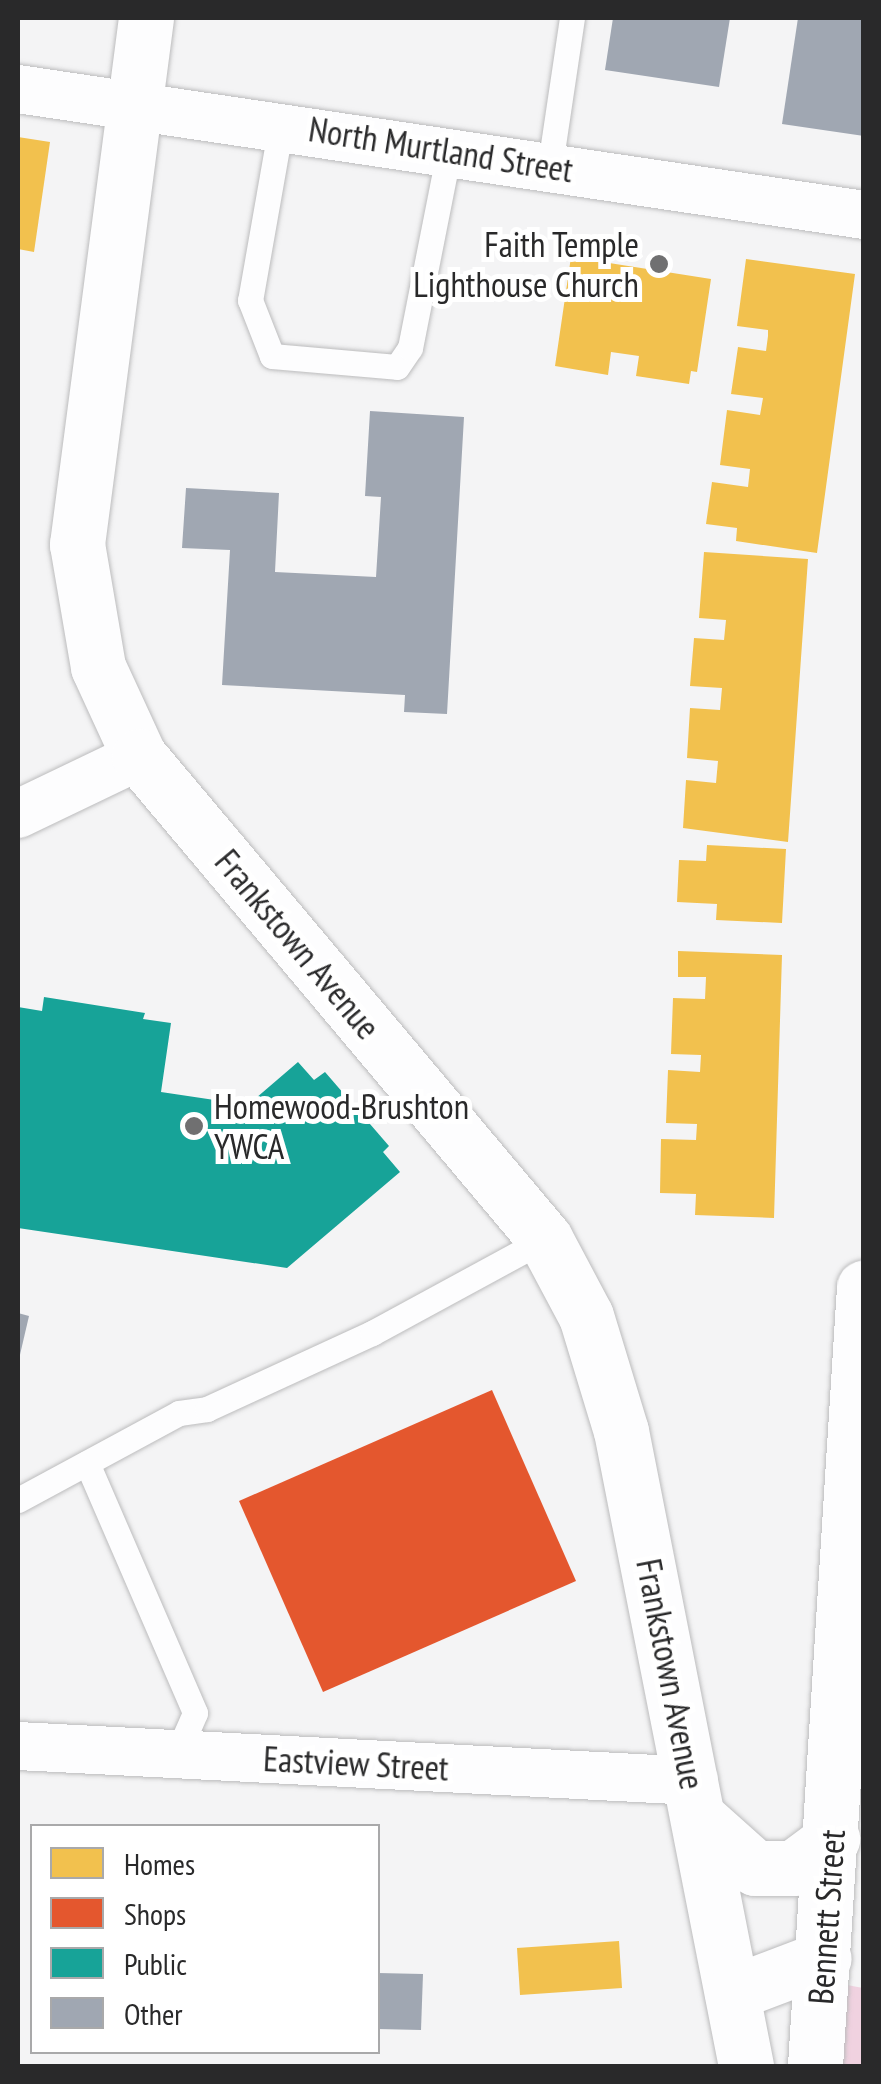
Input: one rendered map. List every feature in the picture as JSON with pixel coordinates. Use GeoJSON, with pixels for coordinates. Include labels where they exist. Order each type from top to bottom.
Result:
{"type":"FeatureCollection","features":[{"type":"Feature","properties":{"kind":"street","name":"Frankstown Avenue"},"geometry":{"type":"LineString","coordinates":[[146,18],[78,544],[98,667],[139,756],[546,1239],[586,1316],[621,1431],[697,1800],[746,2066]]}},
{"type":"Feature","properties":{"kind":"street","name":"North Murtland Street"},"geometry":{"type":"LineString","coordinates":[[18,89],[550,165],[864,215]]}},
{"type":"Feature","properties":{"kind":"street"},"geometry":{"type":"LineString","coordinates":[[18,814],[139,756]]}},
{"type":"Feature","properties":{"kind":"street","name":"Bennett Street"},"geometry":{"type":"LineString","coordinates":[[815,2066],[844,1963],[832,1839],[864,1288]]}},
{"type":"Feature","properties":{"kind":"street","name":"Eastview Street"},"geometry":{"type":"LineString","coordinates":[[18,1746],[177,1754],[697,1800]]}},
{"type":"Feature","properties":{"kind":"street"},"geometry":{"type":"LineString","coordinates":[[697,1800],[754,1868],[792,1868],[832,1839]]}},
{"type":"Feature","properties":{"kind":"street"},"geometry":{"type":"LineString","coordinates":[[732,1993],[844,1963]]}},
{"type":"Feature","properties":{"kind":"lane"},"geometry":{"type":"LineString","coordinates":[[550,165],[572,18]]}},
{"type":"Feature","properties":{"kind":"lane"},"geometry":{"type":"LineString","coordinates":[[281,125],[250,300],[272,356],[397,367],[410,348],[448,151]]}},
{"type":"Feature","properties":{"kind":"lane"},"geometry":{"type":"LineString","coordinates":[[18,1500],[179,1413],[207,1409],[372,1333],[546,1239]]}},
{"type":"Feature","properties":{"kind":"lane"},"geometry":{"type":"LineString","coordinates":[[87,1463],[195,1713],[177,1754]]}},
{"type":"Feature","properties":{"kind":"shaded area"},"geometry":{"type":"Polygon","coordinates":[[[847,1985],[863,1988],[863,2066],[840,2066],[847,1985]]]}},
{"type":"Feature","properties":{"kind":"building: Homes"},"geometry":{"type":"Polygon","coordinates":[[[18,137],[50,142],[34,252],[18,249],[18,137]]]}},
{"type":"Feature","properties":{"kind":"building: Homes"},"geometry":{"type":"Polygon","coordinates":[[[571,257],[711,279],[697,372],[691,371],[689,384],[636,376],[639,356],[611,352],[608,375],[555,366],[571,257]]]}},
{"type":"Feature","properties":{"kind":"building: Homes"},"geometry":{"type":"Polygon","coordinates":[[[746,259],[855,274],[817,553],[736,541],[737,528],[706,524],[712,482],[748,487],[750,469],[720,465],[727,410],[760,415],[763,398],[731,394],[738,347],[766,351],[768,336],[768,330],[737,326],[746,259]]]}},
{"type":"Feature","properties":{"kind":"building: Homes"},"geometry":{"type":"Polygon","coordinates":[[[704,552],[808,559],[788,842],[683,828],[686,780],[716,783],[718,761],[687,758],[690,708],[720,710],[722,688],[690,686],[694,638],[724,640],[726,620],[699,618],[704,552]]]}},
{"type":"Feature","properties":{"kind":"building: Homes"},"geometry":{"type":"Polygon","coordinates":[[[707,845],[786,849],[782,923],[716,920],[717,904],[677,902],[679,860],[706,861],[707,845]]]}},
{"type":"Feature","properties":{"kind":"building: Homes"},"geometry":{"type":"Polygon","coordinates":[[[678,951],[782,955],[774,1218],[695,1215],[696,1194],[660,1193],[661,1139],[696,1140],[697,1124],[666,1123],[668,1070],[700,1072],[701,1055],[671,1054],[673,998],[705,999],[706,977],[678,977],[678,951]]]}},
{"type":"Feature","properties":{"kind":"building: Homes"},"geometry":{"type":"Polygon","coordinates":[[[619,1941],[622,1988],[520,1995],[517,1948],[619,1941]]]}},
{"type":"Feature","properties":{"kind":"building: Shops"},"geometry":{"type":"Polygon","coordinates":[[[492,1390],[576,1581],[323,1692],[239,1501],[492,1390]]]}},
{"type":"Feature","properties":{"kind":"building: Public","name":"Homewood-Brushton YWCA"},"geometry":{"type":"Polygon","coordinates":[[[44,997],[145,1013],[143,1019],[171,1023],[161,1092],[248,1105],[298,1062],[314,1080],[325,1072],[389,1146],[383,1152],[400,1172],[287,1268],[18,1228],[18,1007],[42,1011],[44,997]]]}},
{"type":"Feature","properties":{"kind":"building: Other"},"geometry":{"type":"Polygon","coordinates":[[[613,18],[730,18],[719,87],[605,70],[613,18]]]}},
{"type":"Feature","properties":{"kind":"building: Other"},"geometry":{"type":"Polygon","coordinates":[[[798,18],[864,18],[864,136],[782,124],[798,18]]]}},
{"type":"Feature","properties":{"kind":"building: Other"},"geometry":{"type":"Polygon","coordinates":[[[370,411],[464,417],[447,714],[404,712],[405,695],[222,685],[230,550],[182,548],[186,488],[279,493],[275,572],[376,577],[381,497],[365,496],[370,411]]]}},
{"type":"Feature","properties":{"kind":"building: Other"},"geometry":{"type":"Polygon","coordinates":[[[18,1313],[29,1316],[19,1359],[18,1359],[18,1313]]]}},
{"type":"Feature","properties":{"kind":"building: Other"},"geometry":{"type":"Polygon","coordinates":[[[380,1973],[423,1974],[421,2030],[380,2029],[380,1973]]]}},
{"type":"Feature","properties":{"kind":"place","name":"Faith Temple Lighthouse Church"},"geometry":{"type":"Point","coordinates":[659,264]}},
{"type":"Feature","properties":{"kind":"place","name":"Homewood-Brushton YWCA"},"geometry":{"type":"Point","coordinates":[194,1126]}}]}
